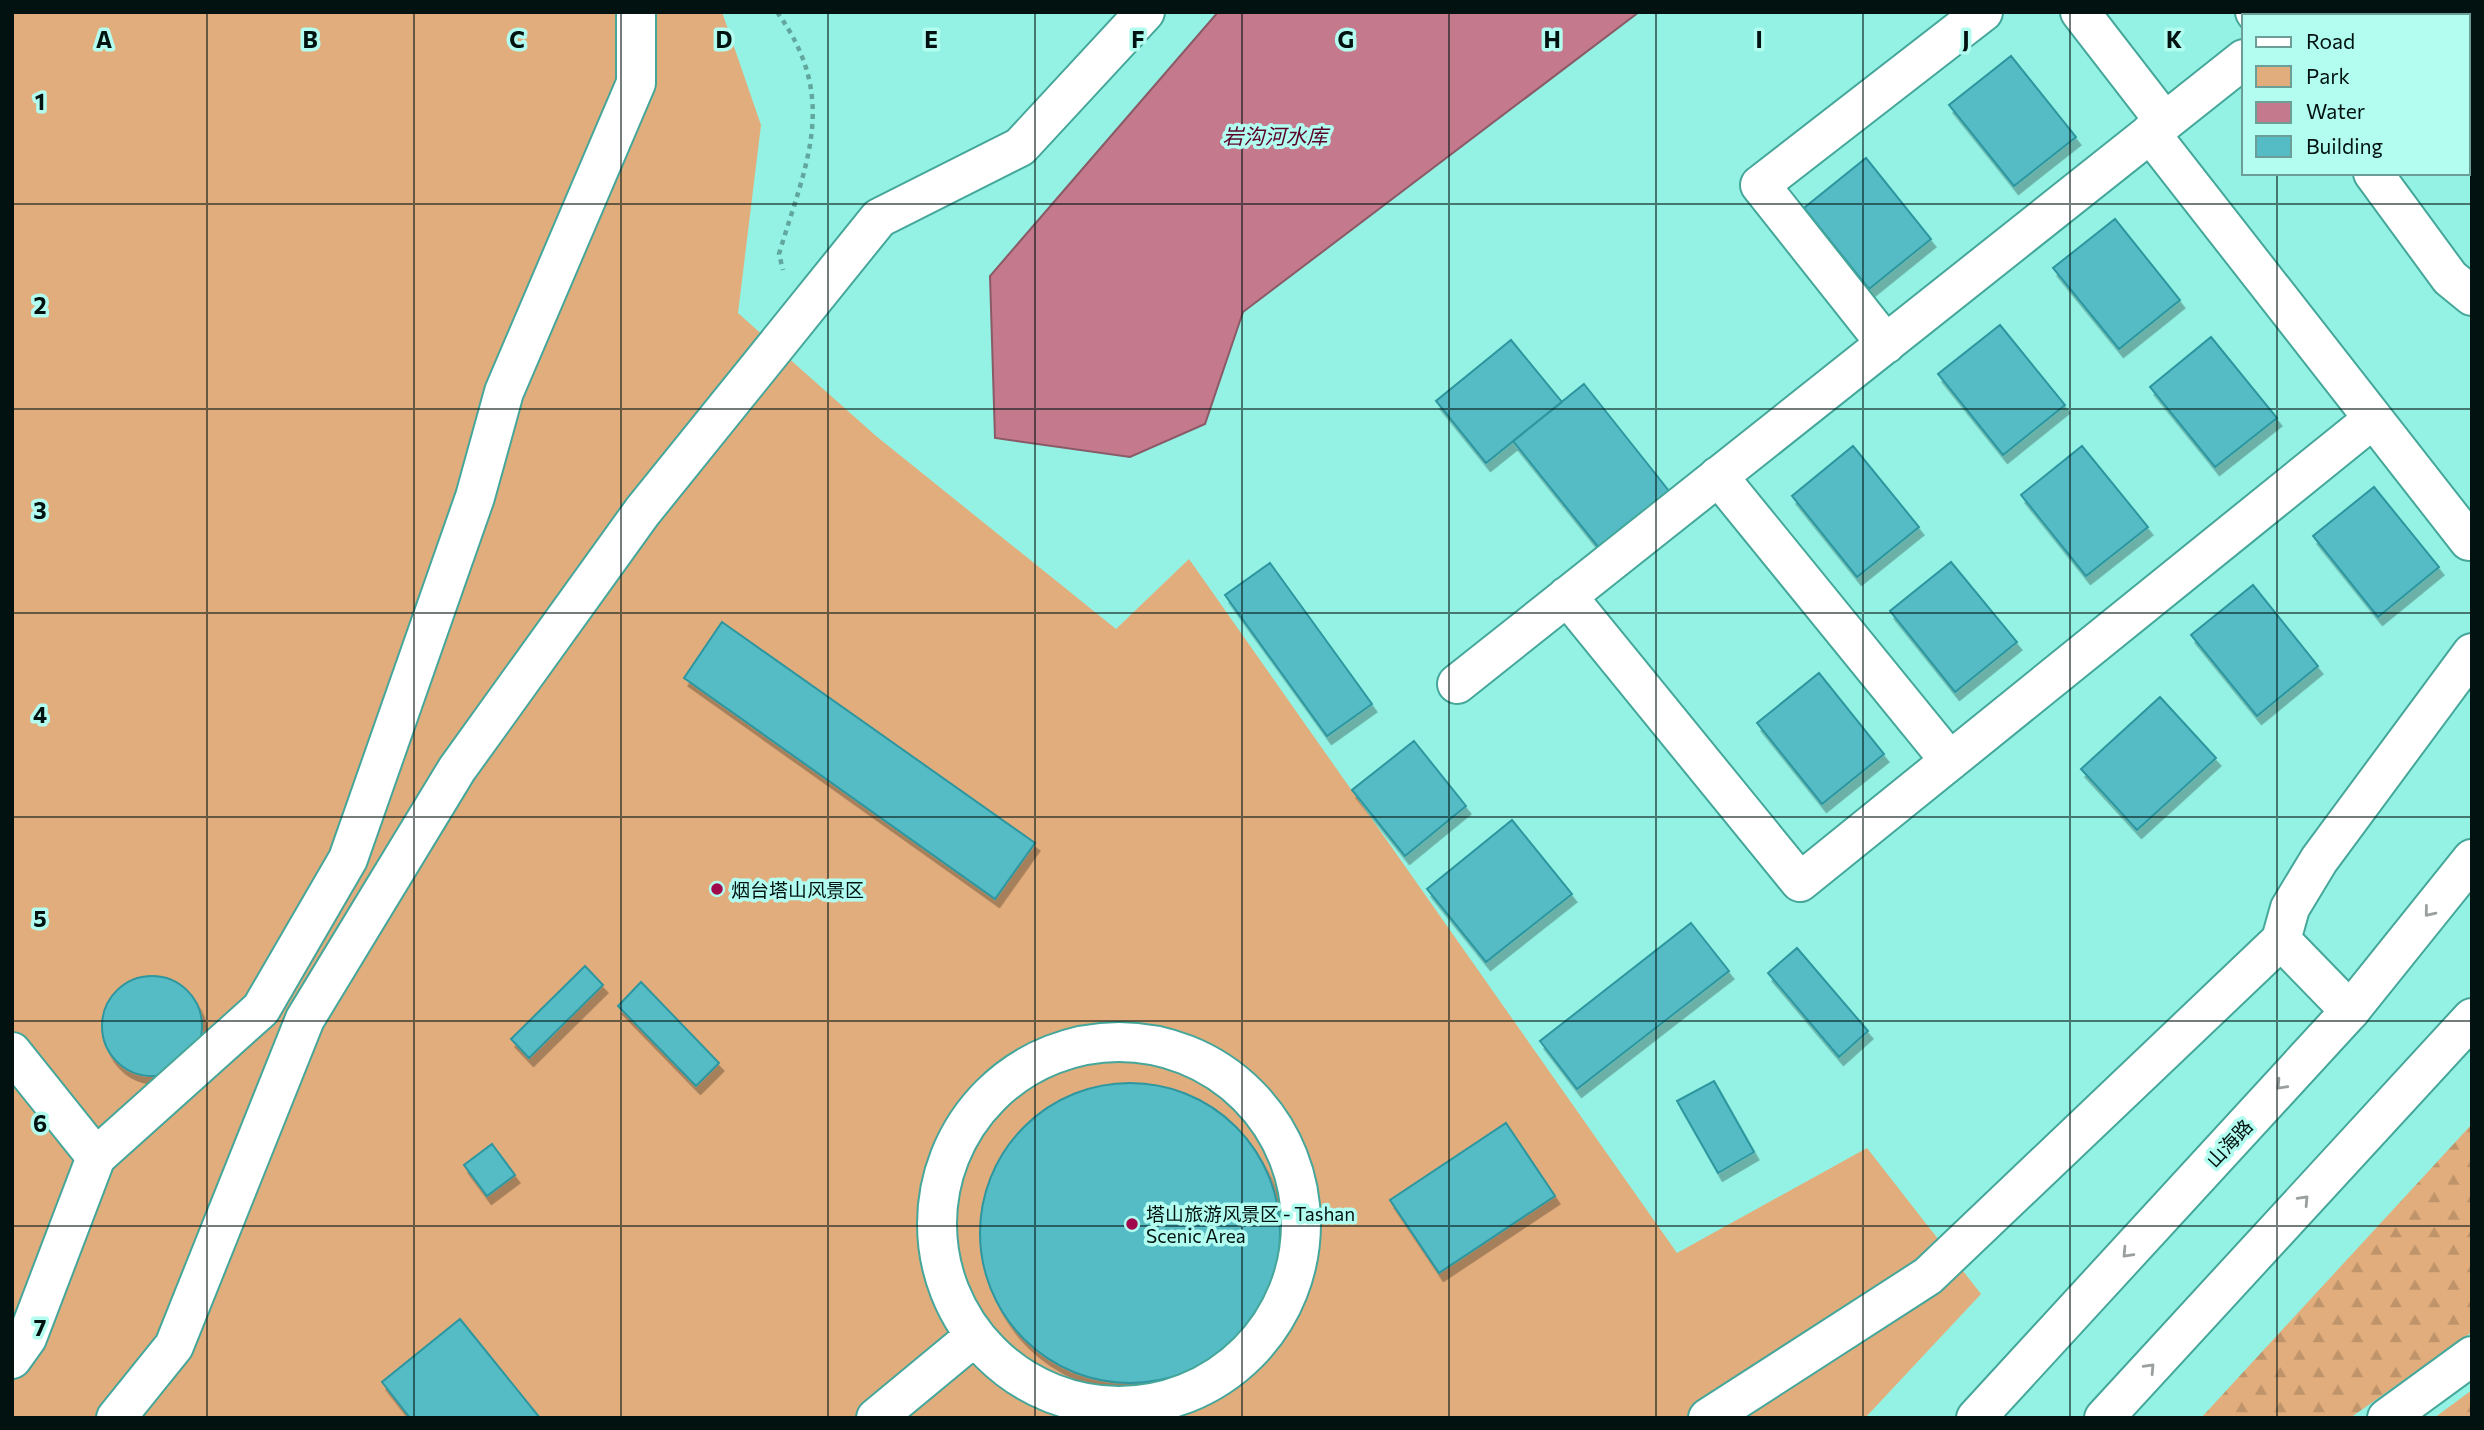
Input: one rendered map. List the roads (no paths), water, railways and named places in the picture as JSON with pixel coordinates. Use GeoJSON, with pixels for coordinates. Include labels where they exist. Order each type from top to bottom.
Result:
{"type":"FeatureCollection","features":[{"type":"Feature","properties":{"kind":"street"},"geometry":{"type":"LineString","coordinates":[[12,1359],[27,1338],[96,1157],[261,1009],[348,859],[475,497],[504,391],[636,83],[636,12]]}},
{"type":"Feature","properties":{"kind":"street"},"geometry":{"type":"LineString","coordinates":[[116,1418],[174,1346],[305,1019],[457,769],[642,512],[879,218],[1020,147],[1145,12]]}},
{"type":"Feature","properties":{"kind":"street"},"geometry":{"type":"LineString","coordinates":[[1886,344],[1760,185],[1983,12]]}},
{"type":"Feature","properties":{"kind":"street"},"geometry":{"type":"LineString","coordinates":[[2080,12],[2158,127],[2373,419],[2469,541]]}},
{"type":"Feature","properties":{"kind":"street"},"geometry":{"type":"LineString","coordinates":[[1457,684],[2242,61]]}},
{"type":"Feature","properties":{"kind":"street"},"geometry":{"type":"LineString","coordinates":[[2374,175],[2450,278],[2472,296]]}},
{"type":"Feature","properties":{"kind":"street"},"geometry":{"type":"LineString","coordinates":[[1567,596],[1800,882],[2373,419]]}},
{"type":"Feature","properties":{"kind":"street"},"geometry":{"type":"LineString","coordinates":[[1718,476],[1950,761]]}},
{"type":"Feature","properties":{"kind":"street"},"geometry":{"type":"LineString","coordinates":[[1708,1418],[1928,1276],[2281,940],[2290,908],[2319,860],[2472,653]]}},
{"type":"Feature","properties":{"kind":"street","name":"山海路"},"geometry":{"type":"LineString","coordinates":[[1976,1418],[2350,1011],[2472,859]]}},
{"type":"Feature","properties":{"kind":"street"},"geometry":{"type":"LineString","coordinates":[[2281,940],[2350,1011]]}},
{"type":"Feature","properties":{"kind":"street"},"geometry":{"type":"LineString","coordinates":[[284,971],[292,1051]]}},
{"type":"Feature","properties":{"kind":"street"},"geometry":{"type":"LineString","coordinates":[[2104,1418],[2472,1018]]}},
{"type":"Feature","properties":{"kind":"street"},"geometry":{"type":"LineString","coordinates":[[1103,1038],[1140,1043],[1203,1065],[1254,1104],[1278,1132],[1303,1192],[1305,1225],[1302,1250],[1293,1276],[1256,1341],[1231,1368],[1210,1383],[1145,1410],[1095,1409],[1064,1401],[1029,1385],[975,1336],[940,1264],[937,1202],[948,1151],[968,1121],[1006,1080],[1034,1059],[1065,1046],[1103,1038]]}},
{"type":"Feature","properties":{"kind":"street"},"geometry":{"type":"LineString","coordinates":[[12,1052],[96,1157]]}},
{"type":"Feature","properties":{"kind":"street"},"geometry":{"type":"LineString","coordinates":[[876,1418],[975,1336]]}},
{"type":"Feature","properties":{"kind":"street"},"geometry":{"type":"LineString","coordinates":[[2387,1418],[2472,1356]]}},
{"type":"Feature","properties":{"kind":"water","name":"岩沟河水库"},"geometry":{"type":"Polygon","coordinates":[[[1218,12],[1639,12],[1243,312],[1205,424],[1130,457],[995,438],[990,276],[1218,12]]]}},
{"type":"Feature","properties":{"kind":"place","name":"烟台塔山风景区"},"geometry":{"type":"Point","coordinates":[717,889]}},
{"type":"Feature","properties":{"kind":"place","name":"塔山旅游风景区 - Tashan Scenic Area"},"geometry":{"type":"Point","coordinates":[1132,1224]}}]}
